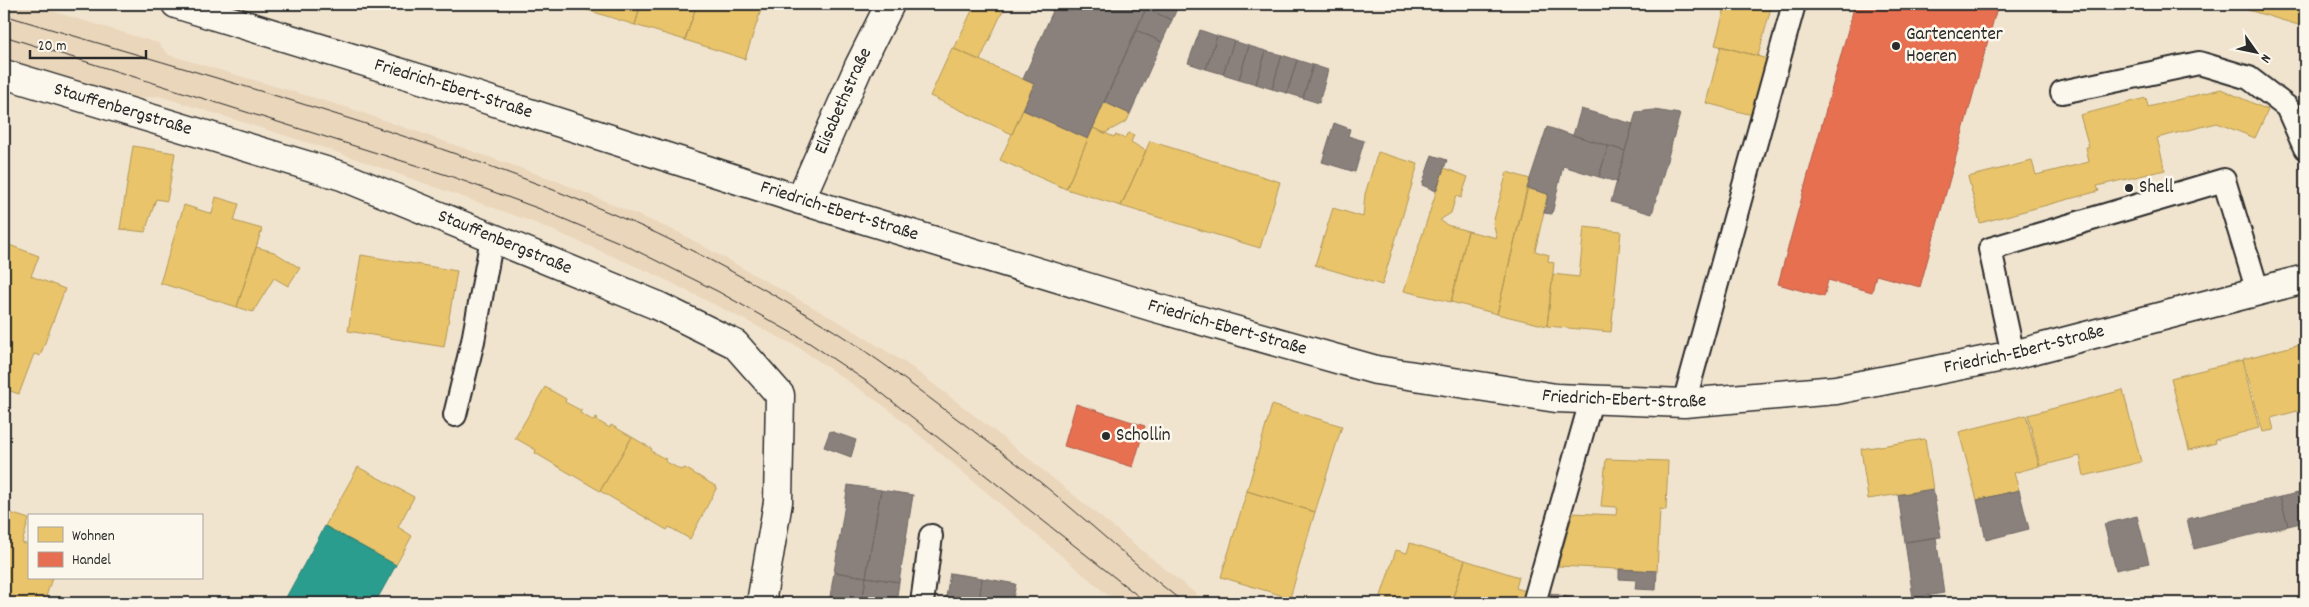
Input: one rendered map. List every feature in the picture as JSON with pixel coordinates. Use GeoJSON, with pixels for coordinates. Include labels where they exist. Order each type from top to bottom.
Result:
{"type":"FeatureCollection","features":[{"type":"Feature","properties":{"kind":"main road","name":"Friedrich-Ebert-Straße"},"geometry":{"type":"LineString","coordinates":[[176,4],[800,200],[1153,307],[1376,370],[1556,398],[1591,401],[1684,403],[1836,390],[2013,355],[2305,279]]}},
{"type":"Feature","properties":{"kind":"main road","name":"Elisabethstraße"},"geometry":{"type":"LineString","coordinates":[[800,200],[859,66],[890,4]]}},
{"type":"Feature","properties":{"kind":"main road","name":"Stauffenbergstraße"},"geometry":{"type":"LineString","coordinates":[[4,74],[342,176],[656,305],[735,344],[780,395],[778,502],[761,603]]}},
{"type":"Feature","properties":{"kind":"lane"},"geometry":{"type":"LineString","coordinates":[[1684,403],[1794,4]]}},
{"type":"Feature","properties":{"kind":"lane"},"geometry":{"type":"LineString","coordinates":[[2062,92],[2199,63],[2249,78],[2287,107],[2305,148]]}},
{"type":"Feature","properties":{"kind":"lane"},"geometry":{"type":"LineString","coordinates":[[2013,355],[1990,250],[2224,180],[2258,292]]}},
{"type":"Feature","properties":{"kind":"lane"},"geometry":{"type":"LineString","coordinates":[[455,415],[473,341],[492,238]]}},
{"type":"Feature","properties":{"kind":"lane"},"geometry":{"type":"LineString","coordinates":[[1534,603],[1591,401]]}},
{"type":"Feature","properties":{"kind":"lane"},"geometry":{"type":"LineString","coordinates":[[922,603],[932,536]]}},
{"type":"Feature","properties":{"kind":"shaded area"},"geometry":{"type":"Polygon","coordinates":[[[4,4],[28,4],[158,43],[169,55],[349,108],[552,179],[678,232],[848,327],[910,366],[992,429],[1207,603],[1117,603],[887,408],[798,347],[656,275],[533,222],[328,149],[159,96],[119,100],[4,62],[4,4]]]}},
{"type":"Feature","properties":{"kind":"building: Wohnen"},"geometry":{"type":"Polygon","coordinates":[[[585,4],[641,4],[635,25],[584,9],[585,4]]]}},
{"type":"Feature","properties":{"kind":"building: Wohnen"},"geometry":{"type":"Polygon","coordinates":[[[641,4],[697,4],[685,40],[635,25],[641,4]]]}},
{"type":"Feature","properties":{"kind":"building: Wohnen"},"geometry":{"type":"Polygon","coordinates":[[[697,4],[742,4],[761,10],[745,59],[685,40],[697,4]]]}},
{"type":"Feature","properties":{"kind":"building: Wohnen"},"geometry":{"type":"Polygon","coordinates":[[[975,4],[1006,4],[980,60],[954,49],[975,4]]]}},
{"type":"Feature","properties":{"kind":"building: Wohnen"},"geometry":{"type":"Polygon","coordinates":[[[1726,4],[1772,4],[1758,56],[1715,45],[1726,4]]]}},
{"type":"Feature","properties":{"kind":"building: Wohnen"},"geometry":{"type":"Polygon","coordinates":[[[2239,4],[2305,4],[2305,27],[2238,7],[2239,4]]]}},
{"type":"Feature","properties":{"kind":"building: Wohnen"},"geometry":{"type":"Polygon","coordinates":[[[1721,46],[1771,60],[1756,116],[1706,103],[1721,46]]]}},
{"type":"Feature","properties":{"kind":"building: Wohnen"},"geometry":{"type":"Polygon","coordinates":[[[952,48],[1034,84],[1012,134],[930,96],[952,48]]]}},
{"type":"Feature","properties":{"kind":"building: Wohnen"},"geometry":{"type":"Polygon","coordinates":[[[2221,89],[2268,110],[2255,138],[2217,123],[2157,138],[2165,170],[2097,186],[2099,191],[1980,223],[1968,177],[2032,161],[2036,175],[2089,162],[2086,147],[2089,147],[2080,115],[2146,98],[2148,107],[2221,89]]]}},
{"type":"Feature","properties":{"kind":"building: Wohnen"},"geometry":{"type":"Polygon","coordinates":[[[1104,102],[1130,114],[1127,121],[1105,133],[1093,128],[1104,102]]]}},
{"type":"Feature","properties":{"kind":"building: Wohnen"},"geometry":{"type":"Polygon","coordinates":[[[1023,110],[1088,139],[1066,189],[1000,160],[1023,110]]]}},
{"type":"Feature","properties":{"kind":"building: Wohnen"},"geometry":{"type":"Polygon","coordinates":[[[1093,128],[1114,137],[1115,135],[1124,138],[1129,133],[1134,135],[1131,142],[1146,151],[1121,206],[1066,189],[1093,128]]]}},
{"type":"Feature","properties":{"kind":"building: Wohnen"},"geometry":{"type":"Polygon","coordinates":[[[1150,141],[1280,182],[1260,248],[1121,206],[1150,141]]]}},
{"type":"Feature","properties":{"kind":"building: Wohnen"},"geometry":{"type":"Polygon","coordinates":[[[133,146],[175,153],[167,201],[156,199],[145,232],[120,229],[133,146]]]}},
{"type":"Feature","properties":{"kind":"building: Wohnen"},"geometry":{"type":"Polygon","coordinates":[[[1378,152],[1418,164],[1382,285],[1315,265],[1333,208],[1363,217],[1365,194],[1378,152]]]}},
{"type":"Feature","properties":{"kind":"building: Wohnen"},"geometry":{"type":"Polygon","coordinates":[[[1444,168],[1468,177],[1461,198],[1456,196],[1451,213],[1440,220],[1447,225],[1468,231],[1451,302],[1404,291],[1444,168]]]}},
{"type":"Feature","properties":{"kind":"building: Wohnen"},"geometry":{"type":"Polygon","coordinates":[[[1507,172],[1530,179],[1497,314],[1451,302],[1468,231],[1497,238],[1493,223],[1507,172]]]}},
{"type":"Feature","properties":{"kind":"building: Wohnen"},"geometry":{"type":"Polygon","coordinates":[[[1527,188],[1548,194],[1535,251],[1549,255],[1548,261],[1554,263],[1547,326],[1497,314],[1527,188]]]}},
{"type":"Feature","properties":{"kind":"building: Wohnen"},"geometry":{"type":"Polygon","coordinates":[[[216,197],[239,204],[234,221],[262,229],[237,307],[160,283],[184,205],[212,214],[216,197]]]}},
{"type":"Feature","properties":{"kind":"building: Wohnen"},"geometry":{"type":"Polygon","coordinates":[[[1584,227],[1621,231],[1611,332],[1547,326],[1553,274],[1579,277],[1584,227]]]}},
{"type":"Feature","properties":{"kind":"building: Wohnen"},"geometry":{"type":"Polygon","coordinates":[[[4,243],[39,256],[31,276],[65,289],[40,356],[34,354],[19,394],[4,389],[4,243]]]}},
{"type":"Feature","properties":{"kind":"building: Wohnen"},"geometry":{"type":"Polygon","coordinates":[[[256,247],[274,252],[300,268],[288,286],[274,278],[253,312],[237,307],[256,247]]]}},
{"type":"Feature","properties":{"kind":"building: Wohnen"},"geometry":{"type":"Polygon","coordinates":[[[361,255],[457,271],[444,347],[348,331],[361,255]]]}},
{"type":"Feature","properties":{"kind":"building: Wohnen"},"geometry":{"type":"Polygon","coordinates":[[[2305,343],[2305,409],[2271,418],[2274,430],[2263,432],[2243,359],[2305,343]]]}},
{"type":"Feature","properties":{"kind":"building: Wohnen"},"geometry":{"type":"Polygon","coordinates":[[[2242,360],[2259,428],[2215,440],[2216,443],[2189,450],[2171,378],[2242,360]]]}},
{"type":"Feature","properties":{"kind":"building: Wohnen"},"geometry":{"type":"Polygon","coordinates":[[[545,387],[566,399],[565,402],[580,410],[582,409],[580,413],[594,421],[596,417],[598,418],[596,420],[610,428],[611,425],[632,437],[600,491],[535,453],[536,450],[515,438],[545,387]]]}},
{"type":"Feature","properties":{"kind":"building: Wohnen"},"geometry":{"type":"Polygon","coordinates":[[[2123,390],[2141,462],[2084,476],[2080,456],[2040,466],[2028,415],[2123,390]]]}},
{"type":"Feature","properties":{"kind":"building: Wohnen"},"geometry":{"type":"Polygon","coordinates":[[[1272,405],[1342,426],[1315,512],[1247,491],[1272,405]]]}},
{"type":"Feature","properties":{"kind":"building: Wohnen"},"geometry":{"type":"Polygon","coordinates":[[[2026,415],[2039,466],[2014,473],[2019,490],[1977,500],[1959,432],[2026,415]]]}},
{"type":"Feature","properties":{"kind":"building: Wohnen"},"geometry":{"type":"Polygon","coordinates":[[[632,437],[652,449],[651,451],[665,459],[667,458],[665,461],[681,470],[685,468],[717,487],[690,539],[669,527],[667,530],[600,491],[632,437]]]}},
{"type":"Feature","properties":{"kind":"building: Wohnen"},"geometry":{"type":"Polygon","coordinates":[[[1925,439],[1933,489],[1868,499],[1861,449],[1925,439]]]}},
{"type":"Feature","properties":{"kind":"building: Wohnen"},"geometry":{"type":"Polygon","coordinates":[[[1606,459],[1668,461],[1666,510],[1660,509],[1657,571],[1558,566],[1573,513],[1616,515],[1617,507],[1601,506],[1606,459]]]}},
{"type":"Feature","properties":{"kind":"building: Wohnen"},"geometry":{"type":"Polygon","coordinates":[[[358,467],[414,497],[398,527],[412,536],[396,565],[325,526],[358,467]]]}},
{"type":"Feature","properties":{"kind":"building: Wohnen"},"geometry":{"type":"Polygon","coordinates":[[[1247,491],[1315,512],[1290,598],[1221,577],[1247,491]]]}},
{"type":"Feature","properties":{"kind":"building: Wohnen"},"geometry":{"type":"Polygon","coordinates":[[[4,511],[28,519],[22,543],[28,545],[28,580],[51,580],[44,603],[4,603],[4,511]]]}},
{"type":"Feature","properties":{"kind":"building: Wohnen"},"geometry":{"type":"Polygon","coordinates":[[[1410,543],[1465,560],[1451,603],[1391,603],[1392,600],[1381,596],[1396,550],[1407,553],[1410,543]]]}},
{"type":"Feature","properties":{"kind":"building: Wohnen"},"geometry":{"type":"Polygon","coordinates":[[[1465,560],[1519,577],[1516,588],[1526,591],[1523,603],[1451,603],[1465,560]]]}},
{"type":"Feature","properties":{"kind":"building: Handel"},"geometry":{"type":"Polygon","coordinates":[[[1855,4],[1998,4],[1920,287],[1876,275],[1872,292],[1828,280],[1824,297],[1778,284],[1855,4]]]}},
{"type":"Feature","properties":{"kind":"building: Handel"},"geometry":{"type":"Polygon","coordinates":[[[1076,404],[1145,426],[1133,467],[1064,446],[1076,404]]]}},
{"type":"Feature","properties":{"kind":"building: Schulen"},"geometry":{"type":"Polygon","coordinates":[[[325,526],[396,565],[375,603],[283,603],[325,526]]]}},
{"type":"Feature","properties":{"kind":"building: Industrie"},"geometry":{"type":"Polygon","coordinates":[[[1036,4],[1056,4],[1053,11],[1036,4]]]}},
{"type":"Feature","properties":{"kind":"building: Industrie"},"geometry":{"type":"Polygon","coordinates":[[[1056,4],[1148,4],[1088,139],[1023,110],[1034,84],[1023,79],[1056,4]]]}},
{"type":"Feature","properties":{"kind":"building: Industrie"},"geometry":{"type":"Polygon","coordinates":[[[1148,4],[1179,4],[1172,20],[1146,9],[1148,4]]]}},
{"type":"Feature","properties":{"kind":"building: Industrie"},"geometry":{"type":"Polygon","coordinates":[[[1146,9],[1172,20],[1162,42],[1136,30],[1146,9]]]}},
{"type":"Feature","properties":{"kind":"building: Industrie"},"geometry":{"type":"Polygon","coordinates":[[[1136,30],[1162,42],[1130,114],[1104,102],[1136,30]]]}},
{"type":"Feature","properties":{"kind":"building: Industrie"},"geometry":{"type":"Polygon","coordinates":[[[1200,30],[1217,36],[1206,69],[1188,63],[1200,30]]]}},
{"type":"Feature","properties":{"kind":"building: Industrie"},"geometry":{"type":"Polygon","coordinates":[[[1217,36],[1234,41],[1223,74],[1206,69],[1217,36]]]}},
{"type":"Feature","properties":{"kind":"building: Industrie"},"geometry":{"type":"Polygon","coordinates":[[[1234,41],[1249,46],[1239,79],[1223,74],[1234,41]]]}},
{"type":"Feature","properties":{"kind":"building: Industrie"},"geometry":{"type":"Polygon","coordinates":[[[1249,46],[1266,51],[1256,84],[1239,79],[1249,46]]]}},
{"type":"Feature","properties":{"kind":"building: Industrie"},"geometry":{"type":"Polygon","coordinates":[[[1266,51],[1282,55],[1272,89],[1256,84],[1266,51]]]}},
{"type":"Feature","properties":{"kind":"building: Industrie"},"geometry":{"type":"Polygon","coordinates":[[[1282,55],[1297,60],[1287,93],[1272,89],[1282,55]]]}},
{"type":"Feature","properties":{"kind":"building: Industrie"},"geometry":{"type":"Polygon","coordinates":[[[1297,60],[1313,65],[1303,98],[1287,93],[1297,60]]]}},
{"type":"Feature","properties":{"kind":"building: Industrie"},"geometry":{"type":"Polygon","coordinates":[[[1313,65],[1328,70],[1319,103],[1303,98],[1313,65]]]}},
{"type":"Feature","properties":{"kind":"building: Industrie"},"geometry":{"type":"Polygon","coordinates":[[[1581,109],[1633,124],[1625,151],[1573,135],[1581,109]]]}},
{"type":"Feature","properties":{"kind":"building: Industrie"},"geometry":{"type":"Polygon","coordinates":[[[1654,110],[1680,114],[1652,214],[1611,202],[1636,112],[1654,110]]]}},
{"type":"Feature","properties":{"kind":"building: Industrie"},"geometry":{"type":"Polygon","coordinates":[[[1334,123],[1350,129],[1348,136],[1364,141],[1355,172],[1322,162],[1334,123]]]}},
{"type":"Feature","properties":{"kind":"building: Industrie"},"geometry":{"type":"Polygon","coordinates":[[[1547,127],[1608,146],[1599,177],[1563,166],[1552,214],[1544,213],[1548,194],[1527,188],[1547,127]]]}},
{"type":"Feature","properties":{"kind":"building: Industrie"},"geometry":{"type":"Polygon","coordinates":[[[1608,146],[1625,151],[1617,182],[1599,177],[1608,146]]]}},
{"type":"Feature","properties":{"kind":"building: Industrie"},"geometry":{"type":"Polygon","coordinates":[[[1432,155],[1447,160],[1436,191],[1422,185],[1432,155]]]}},
{"type":"Feature","properties":{"kind":"building: Industrie"},"geometry":{"type":"Polygon","coordinates":[[[830,431],[856,440],[851,457],[824,447],[830,431]]]}},
{"type":"Feature","properties":{"kind":"building: Industrie"},"geometry":{"type":"Polygon","coordinates":[[[848,485],[881,490],[866,577],[834,572],[848,485]]]}},
{"type":"Feature","properties":{"kind":"building: Industrie"},"geometry":{"type":"Polygon","coordinates":[[[1933,489],[1941,537],[1905,542],[1898,495],[1933,489]]]}},
{"type":"Feature","properties":{"kind":"building: Industrie"},"geometry":{"type":"Polygon","coordinates":[[[881,490],[913,495],[899,582],[866,577],[881,490]]]}},
{"type":"Feature","properties":{"kind":"building: Industrie"},"geometry":{"type":"Polygon","coordinates":[[[2019,490],[2029,529],[1986,540],[1977,500],[2019,490]]]}},
{"type":"Feature","properties":{"kind":"building: Industrie"},"geometry":{"type":"Polygon","coordinates":[[[2298,493],[2305,522],[2288,526],[2280,497],[2298,493]]]}},
{"type":"Feature","properties":{"kind":"building: Industrie"},"geometry":{"type":"Polygon","coordinates":[[[2280,497],[2288,526],[2194,549],[2187,519],[2280,497]]]}},
{"type":"Feature","properties":{"kind":"building: Industrie"},"geometry":{"type":"Polygon","coordinates":[[[2137,516],[2149,563],[2116,570],[2104,524],[2137,516]]]}},
{"type":"Feature","properties":{"kind":"building: Industrie"},"geometry":{"type":"Polygon","coordinates":[[[1936,537],[1944,593],[1913,598],[1905,542],[1936,537]]]}},
{"type":"Feature","properties":{"kind":"building: Industrie"},"geometry":{"type":"Polygon","coordinates":[[[1619,569],[1657,571],[1656,590],[1635,589],[1636,580],[1619,579],[1619,569]]]}},
{"type":"Feature","properties":{"kind":"building: Industrie"},"geometry":{"type":"Polygon","coordinates":[[[834,572],[866,577],[862,603],[829,603],[834,572]]]}},
{"type":"Feature","properties":{"kind":"building: Industrie"},"geometry":{"type":"Polygon","coordinates":[[[950,573],[982,578],[979,603],[945,603],[950,573]]]}},
{"type":"Feature","properties":{"kind":"building: Industrie"},"geometry":{"type":"Polygon","coordinates":[[[866,577],[899,582],[896,603],[862,603],[866,577]]]}},
{"type":"Feature","properties":{"kind":"building: Industrie"},"geometry":{"type":"Polygon","coordinates":[[[982,578],[1016,584],[1012,603],[979,603],[982,578]]]}},
{"type":"Feature","properties":{"kind":"building: Industrie"},"geometry":{"type":"Polygon","coordinates":[[[1551,593],[1579,600],[1578,603],[1548,603],[1551,593]]]}},
{"type":"Feature","properties":{"kind":"tram line"},"geometry":{"type":"LineString","coordinates":[[4,15],[401,135],[557,191],[681,245],[795,308],[882,363],[1028,473],[1184,603]]}},
{"type":"Feature","properties":{"kind":"tram line"},"geometry":{"type":"LineString","coordinates":[[4,36],[450,176],[540,209],[621,243],[719,292],[808,342],[869,383],[1147,603]]}},
{"type":"Feature","properties":{"kind":"place","name":"Gartencenter Hoeren"},"geometry":{"type":"Point","coordinates":[1896,46]}},
{"type":"Feature","properties":{"kind":"place","name":"Shell"},"geometry":{"type":"Point","coordinates":[2129,188]}},
{"type":"Feature","properties":{"kind":"place","name":"Schollin"},"geometry":{"type":"Point","coordinates":[1106,436]}}]}
